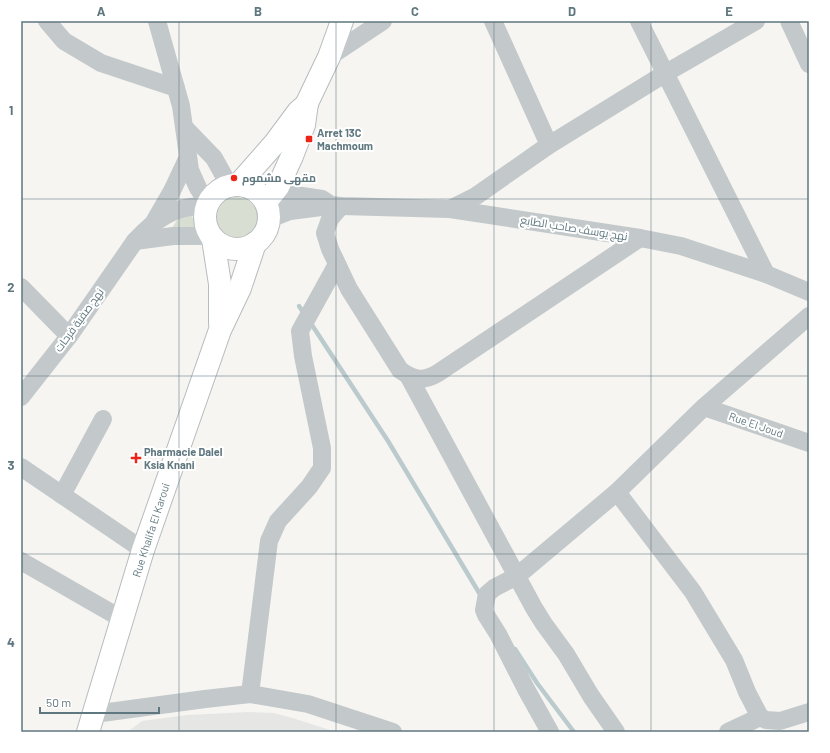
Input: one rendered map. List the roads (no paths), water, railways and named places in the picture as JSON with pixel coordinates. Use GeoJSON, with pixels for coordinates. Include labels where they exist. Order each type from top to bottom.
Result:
{"type":"FeatureCollection","features":[{"type":"Feature","properties":{"kind":"main road"},"geometry":{"type":"LineString","coordinates":[[307,103],[298,112],[275,142],[234,185],[219,190],[206,205],[205,219],[207,230],[212,237],[223,246],[234,249],[245,248],[255,243],[263,236],[268,210],[304,125],[307,103],[329,57],[342,21]]}},
{"type":"Feature","properties":{"kind":"main road"},"geometry":{"type":"LineString","coordinates":[[234,185],[251,188],[260,194],[268,210]]}},
{"type":"Feature","properties":{"kind":"main road","name":"Rue Khalifa El Karoui"},"geometry":{"type":"LineString","coordinates":[[212,237],[220,284],[220,330]]}},
{"type":"Feature","properties":{"kind":"main road","name":"Rue Khalifa El Karoui"},"geometry":{"type":"LineString","coordinates":[[91,723],[143,550],[220,330],[240,288],[255,243]]}},
{"type":"Feature","properties":{"kind":"street"},"geometry":{"type":"LineString","coordinates":[[47,21],[64,41],[101,63],[176,88]]}},
{"type":"Feature","properties":{"kind":"street"},"geometry":{"type":"LineString","coordinates":[[157,21],[176,88],[185,128],[190,170],[206,205]]}},
{"type":"Feature","properties":{"kind":"street"},"geometry":{"type":"LineString","coordinates":[[329,57],[384,21]]}},
{"type":"Feature","properties":{"kind":"street"},"geometry":{"type":"LineString","coordinates":[[493,21],[549,145]]}},
{"type":"Feature","properties":{"kind":"street"},"geometry":{"type":"LineString","coordinates":[[639,21],[766,274]]}},
{"type":"Feature","properties":{"kind":"street"},"geometry":{"type":"LineString","coordinates":[[450,209],[476,196],[549,145],[666,73],[756,21]]}},
{"type":"Feature","properties":{"kind":"street"},"geometry":{"type":"LineString","coordinates":[[788,21],[809,64]]}},
{"type":"Feature","properties":{"kind":"street"},"geometry":{"type":"LineString","coordinates":[[185,128],[214,158],[234,185]]}},
{"type":"Feature","properties":{"kind":"street"},"geometry":{"type":"LineString","coordinates":[[152,224],[172,191],[188,157]]}},
{"type":"Feature","properties":{"kind":"street","name":"نهج صفية فرحات"},"geometry":{"type":"LineString","coordinates":[[21,397],[68,336],[135,240],[152,224],[179,209],[206,205]]}},
{"type":"Feature","properties":{"kind":"street"},"geometry":{"type":"LineString","coordinates":[[336,206],[325,233],[337,264],[350,289],[400,370],[409,377],[544,624],[566,654],[591,696],[616,732]]}},
{"type":"Feature","properties":{"kind":"street","name":"نهج يوسف صاحب الطابع"},"geometry":{"type":"LineString","coordinates":[[268,210],[290,211],[336,206],[450,209],[640,238],[681,246],[766,274],[809,292]]}},
{"type":"Feature","properties":{"kind":"street"},"geometry":{"type":"LineString","coordinates":[[135,240],[173,236],[212,237]]}},
{"type":"Feature","properties":{"kind":"street"},"geometry":{"type":"LineString","coordinates":[[409,377],[422,379],[430,377],[640,238]]}},
{"type":"Feature","properties":{"kind":"street"},"geometry":{"type":"LineString","coordinates":[[250,694],[270,541],[278,521],[309,487],[322,468],[322,448],[303,356],[300,331],[337,264]]}},
{"type":"Feature","properties":{"kind":"street"},"geometry":{"type":"LineString","coordinates":[[21,287],[68,336]]}},
{"type":"Feature","properties":{"kind":"street"},"geometry":{"type":"LineString","coordinates":[[550,732],[498,634],[486,615],[484,610],[487,594],[494,588],[517,576],[617,492],[704,407],[809,316]]}},
{"type":"Feature","properties":{"kind":"street","name":"Rue El Joud"},"geometry":{"type":"LineString","coordinates":[[704,407],[809,443]]}},
{"type":"Feature","properties":{"kind":"street"},"geometry":{"type":"LineString","coordinates":[[62,495],[103,419]]}},
{"type":"Feature","properties":{"kind":"street"},"geometry":{"type":"LineString","coordinates":[[21,467],[143,550]]}},
{"type":"Feature","properties":{"kind":"street"},"geometry":{"type":"LineString","coordinates":[[617,492],[693,592],[734,660],[747,692],[760,717],[766,720],[780,721],[809,712]]}},
{"type":"Feature","properties":{"kind":"street"},"geometry":{"type":"LineString","coordinates":[[21,561],[122,619]]}},
{"type":"Feature","properties":{"kind":"street"},"geometry":{"type":"LineString","coordinates":[[91,723],[205,698],[250,694],[308,704],[393,732]]}},
{"type":"Feature","properties":{"kind":"street"},"geometry":{"type":"LineString","coordinates":[[728,732],[760,717]]}},
{"type":"Feature","properties":{"kind":"waterway"},"geometry":{"type":"LineString","coordinates":[[299,306],[305,315]]}},
{"type":"Feature","properties":{"kind":"waterway"},"geometry":{"type":"LineString","coordinates":[[310,322],[388,441],[481,596]]}},
{"type":"Feature","properties":{"kind":"waterway"},"geometry":{"type":"LineString","coordinates":[[515,649],[537,683],[574,732]]}},
{"type":"Feature","properties":{"kind":"place","name":"Arret 13C Machmoum"},"geometry":{"type":"Point","coordinates":[309,139]}},
{"type":"Feature","properties":{"kind":"place","name":"مقهى مشموم"},"geometry":{"type":"Point","coordinates":[234,178]}},
{"type":"Feature","properties":{"kind":"place","name":"Pharmacie Dalel Ksia Knani"},"geometry":{"type":"Point","coordinates":[136,458]}}]}
